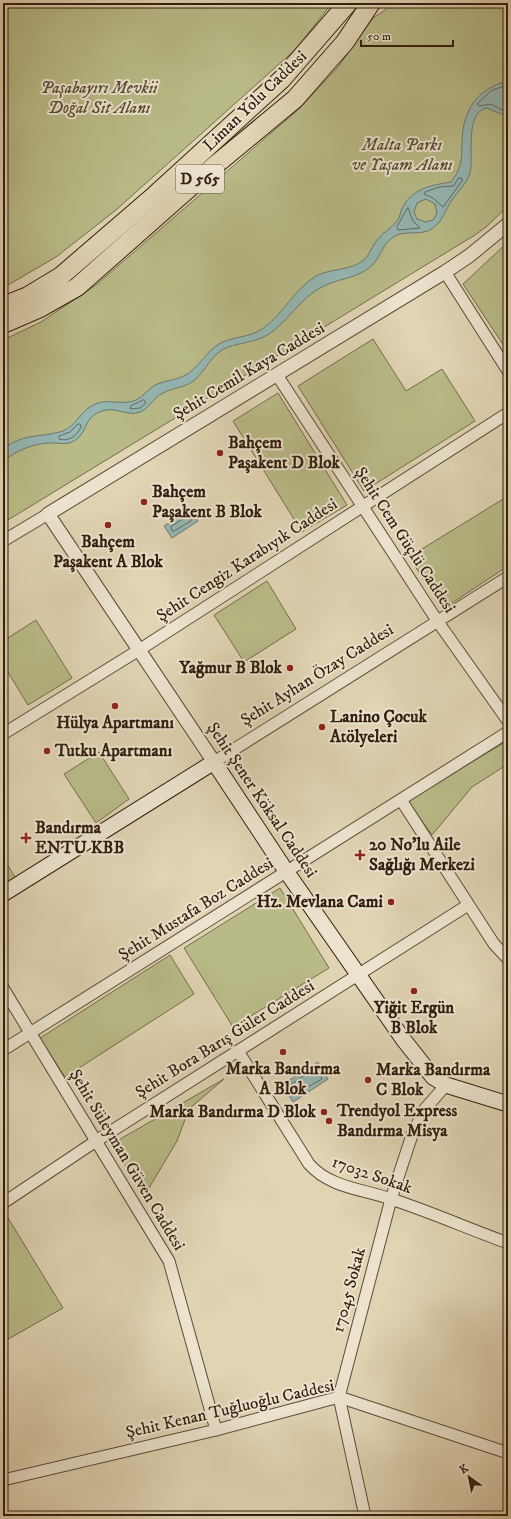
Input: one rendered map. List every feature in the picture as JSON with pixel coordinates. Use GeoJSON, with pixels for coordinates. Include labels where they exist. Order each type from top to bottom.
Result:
{"type":"FeatureCollection","features":[{"type":"Feature","properties":{"kind":"highway","name":"Liman Yolu Caddesi"},"geometry":{"type":"LineString","coordinates":[[3,306],[28,296],[61,276],[155,195],[282,79],[348,3]]}},
{"type":"Feature","properties":{"kind":"highway","name":"Liman Yolu Caddesi"},"geometry":{"type":"LineString","coordinates":[[3,324],[40,308],[77,287],[214,167],[295,99],[345,42],[371,3]]}},
{"type":"Feature","properties":{"kind":"main road","name":"Şehit Şener Köksal Caddesi"},"geometry":{"type":"LineString","coordinates":[[214,762],[286,872],[358,975],[433,1077],[446,1085],[508,1104]]}},
{"type":"Feature","properties":{"kind":"main road","name":"Şehit Ayhan Özay Caddesi"},"geometry":{"type":"LineString","coordinates":[[3,894],[214,762]]}},
{"type":"Feature","properties":{"kind":"street","name":"Şehit Cemil Kaya Caddesi"},"geometry":{"type":"LineString","coordinates":[[3,541],[445,272],[469,256],[508,224]]}},
{"type":"Feature","properties":{"kind":"street"},"geometry":{"type":"LineString","coordinates":[[445,272],[508,371]]}},
{"type":"Feature","properties":{"kind":"street","name":"Şehit Cem Güçlü Caddesi"},"geometry":{"type":"LineString","coordinates":[[277,375],[438,622],[508,721]]}},
{"type":"Feature","properties":{"kind":"street","name":"Şehit Cengiz Karabıyık Caddesi"},"geometry":{"type":"LineString","coordinates":[[3,734],[139,650],[508,413]]}},
{"type":"Feature","properties":{"kind":"street","name":"Şehit Şener Köksal Caddesi"},"geometry":{"type":"LineString","coordinates":[[48,514],[214,762]]}},
{"type":"Feature","properties":{"kind":"street","name":"Şehit Ayhan Özay Caddesi"},"geometry":{"type":"LineString","coordinates":[[214,762],[508,577]]}},
{"type":"Feature","properties":{"kind":"street","name":"Şehit Mustafa Boz Caddesi"},"geometry":{"type":"LineString","coordinates":[[3,1050],[508,732]]}},
{"type":"Feature","properties":{"kind":"street"},"geometry":{"type":"LineString","coordinates":[[401,800],[468,906],[494,944],[508,959]]}},
{"type":"Feature","properties":{"kind":"street","name":"Şehit Bora Barış Güler Caddesi"},"geometry":{"type":"LineString","coordinates":[[3,1203],[96,1141],[468,906]]}},
{"type":"Feature","properties":{"kind":"street","name":"Şehit Süleyman Güven Caddesi"},"geometry":{"type":"LineString","coordinates":[[3,988],[170,1261],[216,1430]]}},
{"type":"Feature","properties":{"kind":"street","name":"17032 Sokak"},"geometry":{"type":"LineString","coordinates":[[238,1051],[314,1171],[321,1177],[335,1184],[391,1199],[508,1243]]}},
{"type":"Feature","properties":{"kind":"street","name":"17045 Sokak"},"geometry":{"type":"LineString","coordinates":[[365,1516],[339,1397],[391,1199],[412,1135],[424,1110],[446,1085]]}},
{"type":"Feature","properties":{"kind":"street","name":"Şehit Kenan Tuğluoğlu Caddesi"},"geometry":{"type":"LineString","coordinates":[[3,1480],[216,1430],[339,1397],[508,1453]]}},
{"type":"Feature","properties":{"kind":"green space","name":"Paşabayırı Mevkii Doğal Sit Alanı"},"geometry":{"type":"Polygon","coordinates":[[[3,3],[332,3],[296,49],[116,210],[56,257],[3,288],[3,3]]]}},
{"type":"Feature","properties":{"kind":"green space","name":"Malta Parkı ve Yaşam Alanı"},"geometry":{"type":"Polygon","coordinates":[[[390,3],[508,3],[508,206],[486,227],[475,235],[3,523],[3,340],[41,322],[96,285],[300,108],[338,67],[373,18],[385,10],[390,3]]]}},
{"type":"Feature","properties":{"kind":"green space"},"geometry":{"type":"Polygon","coordinates":[[[508,242],[508,352],[463,284],[508,242]]]}},
{"type":"Feature","properties":{"kind":"green space"},"geometry":{"type":"Polygon","coordinates":[[[373,339],[406,391],[442,369],[475,421],[364,491],[298,386],[373,339]]]}},
{"type":"Feature","properties":{"kind":"green space"},"geometry":{"type":"Polygon","coordinates":[[[278,393],[347,505],[302,532],[233,421],[278,393]]]}},
{"type":"Feature","properties":{"kind":"green space"},"geometry":{"type":"Polygon","coordinates":[[[508,496],[508,566],[443,609],[409,557],[508,496]]]}},
{"type":"Feature","properties":{"kind":"green space"},"geometry":{"type":"Polygon","coordinates":[[[267,581],[296,629],[244,662],[214,615],[267,581]]]}},
{"type":"Feature","properties":{"kind":"green space"},"geometry":{"type":"Polygon","coordinates":[[[36,620],[72,678],[28,705],[3,664],[3,641],[36,620]]]}},
{"type":"Feature","properties":{"kind":"green space"},"geometry":{"type":"Polygon","coordinates":[[[505,742],[508,748],[508,764],[472,787],[432,835],[408,801],[505,742]]]}},
{"type":"Feature","properties":{"kind":"green space"},"geometry":{"type":"Polygon","coordinates":[[[99,752],[129,799],[96,823],[64,774],[99,752]]]}},
{"type":"Feature","properties":{"kind":"green space"},"geometry":{"type":"Polygon","coordinates":[[[3,857],[16,879],[3,887],[3,857]]]}},
{"type":"Feature","properties":{"kind":"green space"},"geometry":{"type":"Polygon","coordinates":[[[280,888],[329,968],[233,1027],[184,948],[280,888]]]}},
{"type":"Feature","properties":{"kind":"green space"},"geometry":{"type":"Polygon","coordinates":[[[170,955],[194,994],[65,1077],[40,1038],[170,955]]]}},
{"type":"Feature","properties":{"kind":"green space"},"geometry":{"type":"Polygon","coordinates":[[[224,1079],[189,1109],[177,1141],[146,1193],[110,1145],[224,1079]]]}},
{"type":"Feature","properties":{"kind":"green space"},"geometry":{"type":"Polygon","coordinates":[[[5,1213],[63,1308],[3,1342],[3,1214],[5,1213]]]}},
{"type":"Feature","properties":{"kind":"water"},"geometry":{"type":"Polygon","coordinates":[[[508,81],[508,115],[501,114],[487,108],[480,111],[475,118],[471,136],[470,173],[462,188],[452,200],[442,219],[433,228],[428,231],[403,233],[393,237],[386,244],[373,265],[369,268],[363,272],[320,288],[306,298],[276,329],[269,334],[257,340],[228,347],[222,350],[215,356],[196,379],[188,384],[160,395],[140,412],[131,413],[112,410],[102,411],[88,421],[82,434],[74,441],[61,444],[51,443],[30,446],[13,454],[3,461],[3,449],[18,440],[63,431],[71,426],[86,410],[95,404],[100,402],[131,402],[141,397],[155,385],[177,379],[189,373],[211,350],[219,344],[224,341],[252,334],[262,329],[276,317],[308,281],[322,273],[359,264],[368,255],[379,237],[397,221],[408,199],[424,188],[451,182],[461,163],[462,137],[468,112],[472,104],[484,92],[508,81]],[[426,199],[417,203],[414,212],[417,219],[426,222],[433,220],[437,213],[435,204],[426,199]]]}},
{"type":"Feature","properties":{"kind":"water"},"geometry":{"type":"Polygon","coordinates":[[[190,510],[198,521],[172,538],[164,526],[190,510]]]}},
{"type":"Feature","properties":{"kind":"water"},"geometry":{"type":"Polygon","coordinates":[[[318,1062],[328,1079],[293,1102],[282,1085],[318,1062]]]}},
{"type":"Feature","properties":{"kind":"place","name":"Bahçem Paşakent D Blok"},"geometry":{"type":"Point","coordinates":[220,453]}},
{"type":"Feature","properties":{"kind":"place","name":"Bahçem Paşakent B Blok"},"geometry":{"type":"Point","coordinates":[144,502]}},
{"type":"Feature","properties":{"kind":"place","name":"Bahçem Paşakent A Blok"},"geometry":{"type":"Point","coordinates":[108,525]}},
{"type":"Feature","properties":{"kind":"place","name":"Yağmur B Blok"},"geometry":{"type":"Point","coordinates":[290,668]}},
{"type":"Feature","properties":{"kind":"place","name":"Hülya Apartmanı"},"geometry":{"type":"Point","coordinates":[115,706]}},
{"type":"Feature","properties":{"kind":"place","name":"Lanino Çocuk Atölyeleri"},"geometry":{"type":"Point","coordinates":[322,727]}},
{"type":"Feature","properties":{"kind":"place","name":"Tutku Apartmanı"},"geometry":{"type":"Point","coordinates":[47,751]}},
{"type":"Feature","properties":{"kind":"place","name":"Bandırma ENTU KBB"},"geometry":{"type":"Point","coordinates":[26,838]}},
{"type":"Feature","properties":{"kind":"place","name":"20 No'lu Aile Sağlığı Merkezi"},"geometry":{"type":"Point","coordinates":[360,855]}},
{"type":"Feature","properties":{"kind":"place","name":"Hz. Mevlana Cami"},"geometry":{"type":"Point","coordinates":[391,902]}},
{"type":"Feature","properties":{"kind":"place","name":"Yiğit Ergün B Blok"},"geometry":{"type":"Point","coordinates":[414,991]}},
{"type":"Feature","properties":{"kind":"place","name":"Marka Bandırma A Blok"},"geometry":{"type":"Point","coordinates":[283,1052]}},
{"type":"Feature","properties":{"kind":"place","name":"Marka Bandırma C Blok"},"geometry":{"type":"Point","coordinates":[368,1080]}},
{"type":"Feature","properties":{"kind":"place","name":"Marka Bandırma D Blok"},"geometry":{"type":"Point","coordinates":[324,1112]}},
{"type":"Feature","properties":{"kind":"place","name":"Trendyol Express Bandırma Misya"},"geometry":{"type":"Point","coordinates":[329,1121]}}]}
